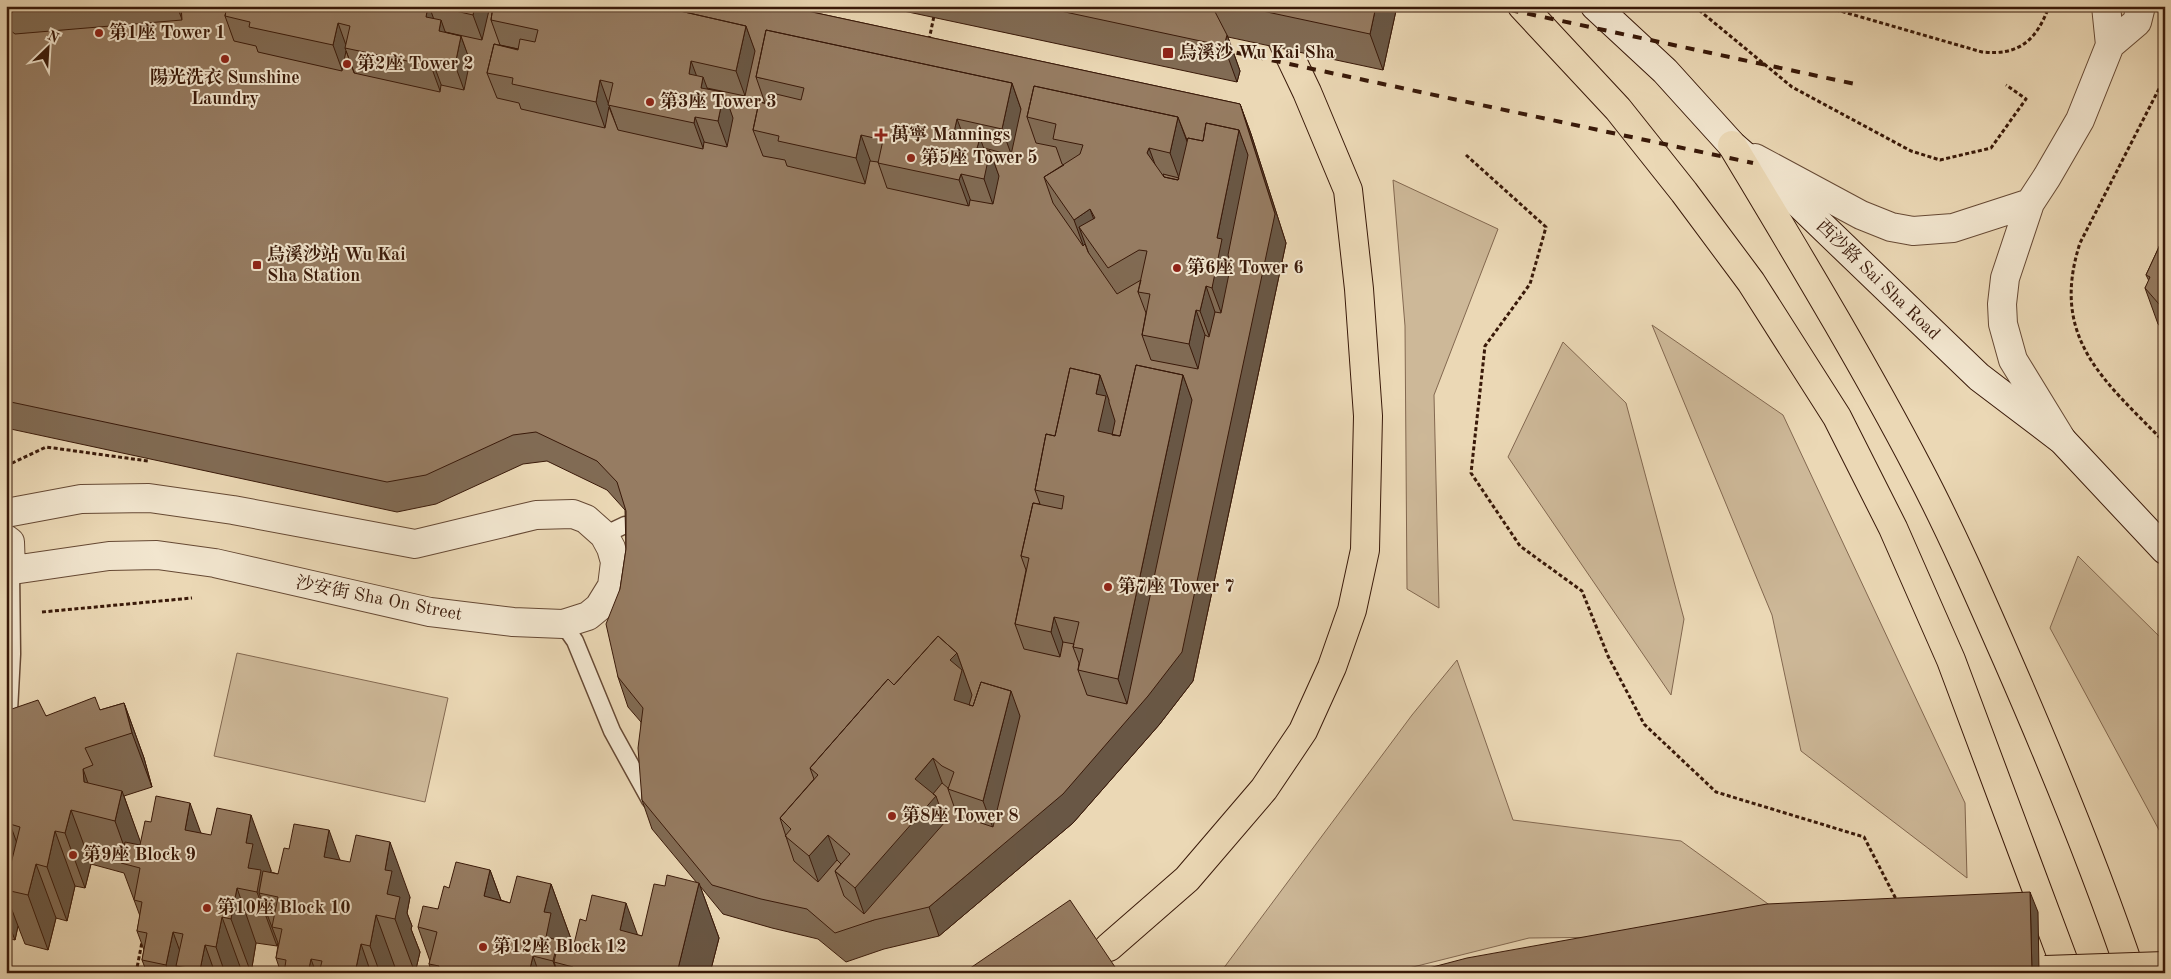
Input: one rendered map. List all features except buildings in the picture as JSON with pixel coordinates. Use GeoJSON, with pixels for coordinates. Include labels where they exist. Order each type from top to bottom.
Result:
{"type":"FeatureCollection","features":[{"type":"Feature","properties":{"kind":"main road"},"geometry":{"type":"LineString","coordinates":[[1109,947],[1187,879],[1264,789],[1303,731],[1332,667],[1349,618],[1365,550],[1368,416],[1359,289],[1348,190],[1307,92],[1266,6]]}},
{"type":"Feature","properties":{"kind":"main road"},"geometry":{"type":"LineString","coordinates":[[1522,6],[1618,109],[1684,192],[1751,282],[1837,417],[1893,528],[1951,660],[2056,971],[2165,966]]}},
{"type":"Feature","properties":{"kind":"main road"},"geometry":{"type":"LineString","coordinates":[[1732,145],[1860,361],[1920,472],[1986,611],[2058,774],[2105,895],[2131,973]]}},
{"type":"Feature","properties":{"kind":"street","name":"西沙路 Sai Sha Road"},"geometry":{"type":"LineString","coordinates":[[1595,6],[1665,71],[1732,145],[1796,201],[1978,377],[2062,440],[2165,550]]}},
{"type":"Feature","properties":{"kind":"street"},"geometry":{"type":"LineString","coordinates":[[2062,440],[2013,360],[2003,324],[2002,304],[2005,278],[2030,203],[2080,120],[2110,45],[2106,6]]}},
{"type":"Feature","properties":{"kind":"street"},"geometry":{"type":"LineString","coordinates":[[2110,45],[2137,22],[2141,6]]}},
{"type":"Feature","properties":{"kind":"street"},"geometry":{"type":"LineString","coordinates":[[1732,145],[1861,215],[1890,227],[1913,231],[1953,228],[2030,203]]}},
{"type":"Feature","properties":{"kind":"street","name":"沙安街 Sha On Street"},"geometry":{"type":"LineString","coordinates":[[6,513],[81,499],[150,498],[233,510],[415,544],[531,507],[573,514],[614,530],[611,548],[623,560],[612,586],[599,607],[588,616],[563,624],[513,622],[430,612],[215,564],[157,555],[109,556],[9,570]]}},
{"type":"Feature","properties":{"kind":"street"},"geometry":{"type":"LineString","coordinates":[[6,539],[10,542],[9,570]]}},
{"type":"Feature","properties":{"kind":"lane"},"geometry":{"type":"LineString","coordinates":[[7,746],[12,654],[9,570]]}},
{"type":"Feature","properties":{"kind":"lane"},"geometry":{"type":"LineString","coordinates":[[563,624],[575,641],[612,731],[650,800]]}},
{"type":"Feature","properties":{"kind":"path"},"geometry":{"type":"LineString","coordinates":[[1694,6],[1792,87],[1911,151],[1940,160],[1991,148],[2026,99],[2006,85]]}},
{"type":"Feature","properties":{"kind":"path"},"geometry":{"type":"LineString","coordinates":[[1823,6],[1982,52],[1996,54],[2010,52],[2032,38],[2042,26],[2049,6]]}},
{"type":"Feature","properties":{"kind":"path"},"geometry":{"type":"LineString","coordinates":[[928,44],[934,16]]}},
{"type":"Feature","properties":{"kind":"path"},"geometry":{"type":"LineString","coordinates":[[2165,77],[2080,243],[2074,263],[2071,284],[2076,328],[2084,349],[2105,380],[2165,443]]}},
{"type":"Feature","properties":{"kind":"path"},"geometry":{"type":"LineString","coordinates":[[1466,155],[1546,227],[1530,284],[1485,346],[1471,473],[1520,546],[1582,591],[1608,656],[1644,724],[1716,792],[1864,838],[1898,903]]}},
{"type":"Feature","properties":{"kind":"path"},"geometry":{"type":"LineString","coordinates":[[6,466],[46,447],[151,462]]}},
{"type":"Feature","properties":{"kind":"path"},"geometry":{"type":"LineString","coordinates":[[12,616],[201,597]]}},
{"type":"Feature","properties":{"kind":"path"},"geometry":{"type":"LineString","coordinates":[[136,973],[143,938]]}},
{"type":"Feature","properties":{"kind":"shaded area"},"geometry":{"type":"Polygon","coordinates":[[[1393,180],[1498,229],[1434,395],[1439,608],[1407,589],[1405,326],[1393,180]]]}},
{"type":"Feature","properties":{"kind":"shaded area"},"geometry":{"type":"Polygon","coordinates":[[[1652,325],[1783,415],[1965,803],[1967,878],[1801,751],[1772,615],[1652,325]]]}},
{"type":"Feature","properties":{"kind":"shaded area"},"geometry":{"type":"Polygon","coordinates":[[[1563,342],[1626,403],[1684,619],[1671,695],[1508,457],[1563,342]]]}},
{"type":"Feature","properties":{"kind":"shaded area"},"geometry":{"type":"Polygon","coordinates":[[[2078,556],[2165,642],[2165,841],[2050,628],[2078,556]]]}},
{"type":"Feature","properties":{"kind":"shaded area"},"geometry":{"type":"Polygon","coordinates":[[[237,653],[448,698],[425,802],[214,756],[237,653]]]}},
{"type":"Feature","properties":{"kind":"shaded area"},"geometry":{"type":"Polygon","coordinates":[[[1457,660],[1513,820],[1681,841],[1811,935],[1529,938],[1389,973],[1220,973],[1412,715],[1457,660]]]}},
{"type":"Feature","properties":{"kind":"railway"},"geometry":{"type":"LineString","coordinates":[[1492,6],[1855,84]]}},
{"type":"Feature","properties":{"kind":"railway"},"geometry":{"type":"LineString","coordinates":[[1219,49],[1753,163]]}},
{"type":"Feature","properties":{"kind":"place","name":"第1座 Tower 1"},"geometry":{"type":"Point","coordinates":[99,33]}},
{"type":"Feature","properties":{"kind":"place","name":"烏溪沙 Wu Kai Sha"},"geometry":{"type":"Point","coordinates":[1168,53]}},
{"type":"Feature","properties":{"kind":"place","name":"陽光洗衣 Sunshine Laundry"},"geometry":{"type":"Point","coordinates":[225,59]}},
{"type":"Feature","properties":{"kind":"place","name":"第2座 Tower 2"},"geometry":{"type":"Point","coordinates":[347,64]}},
{"type":"Feature","properties":{"kind":"place","name":"第3座 Tower 3"},"geometry":{"type":"Point","coordinates":[650,102]}},
{"type":"Feature","properties":{"kind":"place","name":"萬寧 Mannings"},"geometry":{"type":"Point","coordinates":[881,135]}},
{"type":"Feature","properties":{"kind":"place","name":"第5座 Tower 5"},"geometry":{"type":"Point","coordinates":[911,158]}},
{"type":"Feature","properties":{"kind":"place","name":"烏溪沙站 Wu Kai Sha Station"},"geometry":{"type":"Point","coordinates":[257,265]}},
{"type":"Feature","properties":{"kind":"place","name":"第6座 Tower 6"},"geometry":{"type":"Point","coordinates":[1177,268]}},
{"type":"Feature","properties":{"kind":"place","name":"第7座 Tower 7"},"geometry":{"type":"Point","coordinates":[1108,587]}},
{"type":"Feature","properties":{"kind":"place","name":"第8座 Tower 8"},"geometry":{"type":"Point","coordinates":[892,816]}},
{"type":"Feature","properties":{"kind":"place","name":"第9座 Block 9"},"geometry":{"type":"Point","coordinates":[73,855]}},
{"type":"Feature","properties":{"kind":"place","name":"第10座 Block 10"},"geometry":{"type":"Point","coordinates":[207,908]}},
{"type":"Feature","properties":{"kind":"place","name":"第12座 Block 12"},"geometry":{"type":"Point","coordinates":[483,947]}}]}
